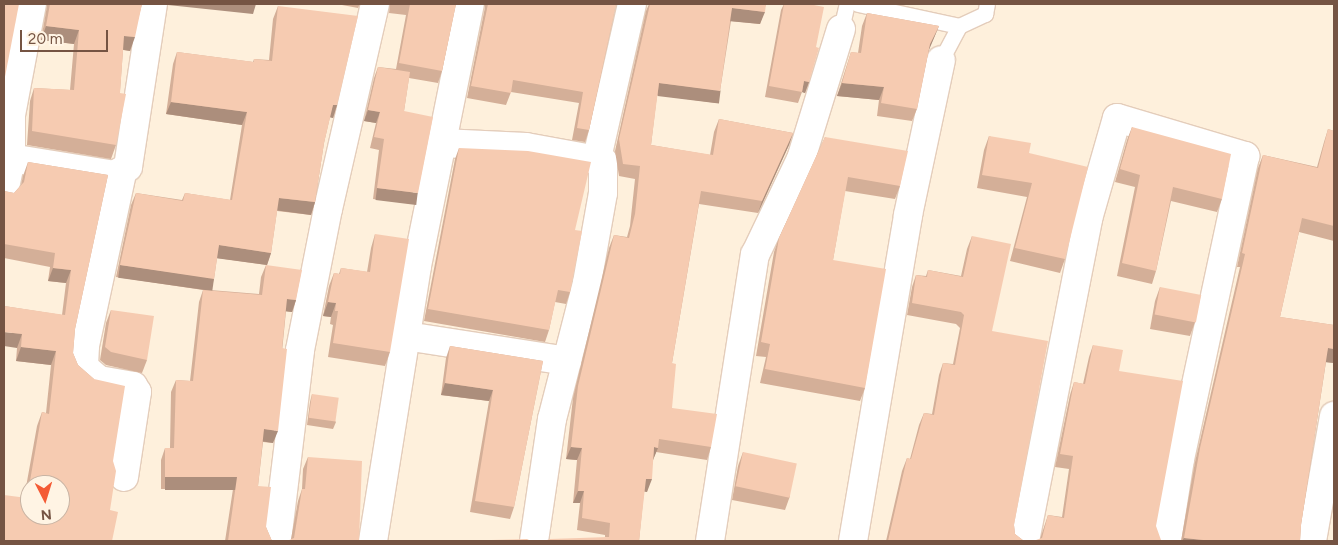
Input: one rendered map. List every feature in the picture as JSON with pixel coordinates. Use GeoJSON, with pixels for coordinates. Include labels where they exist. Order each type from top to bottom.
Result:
{"type":"FeatureCollection","features":[{"type":"Feature","properties":{"kind":"street"},"geometry":{"type":"LineString","coordinates":[[4,192],[11,115],[32,4]]}},
{"type":"Feature","properties":{"kind":"street"},"geometry":{"type":"LineString","coordinates":[[7,158],[114,175],[122,173],[128,167],[153,4]]}},
{"type":"Feature","properties":{"kind":"street"},"geometry":{"type":"LineString","coordinates":[[277,541],[300,350],[328,210],[375,4]]}},
{"type":"Feature","properties":{"kind":"street"},"geometry":{"type":"LineString","coordinates":[[373,541],[406,336],[470,4]]}},
{"type":"Feature","properties":{"kind":"street"},"geometry":{"type":"LineString","coordinates":[[597,158],[632,4]]}},
{"type":"Feature","properties":{"kind":"street"},"geometry":{"type":"LineString","coordinates":[[710,541],[755,255],[801,159],[844,16]]}},
{"type":"Feature","properties":{"kind":"street"},"geometry":{"type":"LineString","coordinates":[[853,541],[908,215],[941,60]]}},
{"type":"Feature","properties":{"kind":"street"},"geometry":{"type":"LineString","coordinates":[[1025,541],[1088,219],[1117,118],[1245,156],[1180,459],[1167,541]]}},
{"type":"Feature","properties":{"kind":"street"},"geometry":{"type":"LineString","coordinates":[[442,144],[526,147],[597,158],[603,161],[603,193],[587,283],[552,419],[534,541]]}},
{"type":"Feature","properties":{"kind":"street"},"geometry":{"type":"LineString","coordinates":[[122,173],[85,346],[84,367],[98,380],[133,386],[137,392],[124,477]]}},
{"type":"Feature","properties":{"kind":"street"},"geometry":{"type":"LineString","coordinates":[[406,336],[567,361]]}},
{"type":"Feature","properties":{"kind":"street"},"geometry":{"type":"LineString","coordinates":[[1312,541],[1334,416]]}},
{"type":"Feature","properties":{"kind":"lane"},"geometry":{"type":"LineString","coordinates":[[858,4],[959,26],[985,14],[987,4]]}},
{"type":"Feature","properties":{"kind":"lane"},"geometry":{"type":"LineString","coordinates":[[941,60],[959,26]]}},
{"type":"Feature","properties":{"kind":"building"},"geometry":{"type":"Polygon","coordinates":[[[4,4],[19,4],[4,82],[4,4]]]}},
{"type":"Feature","properties":{"kind":"building"},"geometry":{"type":"Polygon","coordinates":[[[50,4],[142,4],[135,37],[124,36],[120,93],[126,94],[116,145],[32,131],[34,88],[74,90],[79,30],[46,26],[50,4]]]}},
{"type":"Feature","properties":{"kind":"building"},"geometry":{"type":"Polygon","coordinates":[[[410,4],[456,4],[442,71],[399,63],[410,4]]]}},
{"type":"Feature","properties":{"kind":"building"},"geometry":{"type":"Polygon","coordinates":[[[488,4],[616,4],[589,130],[577,128],[583,92],[513,80],[511,93],[471,86],[488,4]]]}},
{"type":"Feature","properties":{"kind":"building"},"geometry":{"type":"Polygon","coordinates":[[[650,4],[766,4],[765,12],[732,8],[720,91],[659,83],[651,145],[713,155],[719,119],[793,133],[762,201],[701,191],[672,363],[676,364],[672,408],[717,414],[711,447],[659,439],[658,448],[654,447],[652,479],[646,479],[639,541],[544,541],[550,539],[609,537],[610,523],[582,518],[584,491],[578,491],[582,448],[571,447],[578,386],[614,235],[629,238],[635,214],[640,166],[623,164],[619,139],[650,4]]]}},
{"type":"Feature","properties":{"kind":"building"},"geometry":{"type":"Polygon","coordinates":[[[784,4],[809,4],[824,7],[816,47],[819,48],[809,82],[804,81],[802,92],[769,86],[784,4]]]}},
{"type":"Feature","properties":{"kind":"building"},"geometry":{"type":"Polygon","coordinates":[[[278,6],[358,16],[337,105],[333,105],[324,143],[315,202],[279,198],[271,253],[219,245],[214,279],[120,265],[136,193],[183,201],[185,193],[232,200],[247,112],[171,102],[177,52],[254,62],[254,59],[272,61],[278,6]]]}},
{"type":"Feature","properties":{"kind":"building"},"geometry":{"type":"Polygon","coordinates":[[[867,13],[939,26],[930,44],[917,109],[881,103],[884,87],[842,83],[851,52],[861,53],[867,13]]]}},
{"type":"Feature","properties":{"kind":"building"},"geometry":{"type":"Polygon","coordinates":[[[378,67],[410,72],[404,111],[433,117],[418,193],[377,188],[384,139],[374,137],[380,112],[368,110],[378,67]]]}},
{"type":"Feature","properties":{"kind":"building"},"geometry":{"type":"Polygon","coordinates":[[[1132,127],[1231,154],[1222,199],[1173,187],[1156,271],[1122,263],[1140,175],[1120,169],[1132,127]]]}},
{"type":"Feature","properties":{"kind":"building"},"geometry":{"type":"Polygon","coordinates":[[[1328,129],[1334,131],[1334,226],[1302,218],[1280,317],[1334,325],[1334,349],[1328,348],[1300,541],[1213,541],[1184,538],[1200,448],[1245,254],[1242,253],[1263,155],[1318,168],[1328,129]]]}},
{"type":"Feature","properties":{"kind":"building"},"geometry":{"type":"Polygon","coordinates":[[[989,136],[1031,143],[1029,153],[1088,167],[1065,259],[1015,248],[1032,183],[982,175],[989,136]]]}},
{"type":"Feature","properties":{"kind":"building"},"geometry":{"type":"Polygon","coordinates":[[[825,137],[908,151],[900,186],[848,177],[833,260],[886,269],[865,388],[765,369],[770,344],[761,342],[779,238],[825,137]]]}},
{"type":"Feature","properties":{"kind":"building"},"geometry":{"type":"Polygon","coordinates":[[[459,148],[528,151],[591,162],[575,230],[582,231],[570,292],[558,290],[549,330],[428,309],[459,148]]]}},
{"type":"Feature","properties":{"kind":"building"},"geometry":{"type":"Polygon","coordinates":[[[28,162],[108,175],[75,329],[73,353],[78,365],[94,379],[125,386],[113,461],[116,471],[110,510],[118,512],[112,541],[4,541],[4,495],[20,497],[20,525],[70,525],[70,475],[31,475],[42,412],[49,414],[56,351],[21,347],[22,334],[4,332],[4,306],[65,315],[71,270],[53,268],[55,253],[4,244],[4,191],[14,193],[24,182],[28,162]]]}},
{"type":"Feature","properties":{"kind":"building"},"geometry":{"type":"Polygon","coordinates":[[[375,234],[409,239],[390,352],[333,343],[338,311],[335,311],[336,303],[328,302],[334,273],[340,274],[341,268],[370,272],[375,234]]]}},
{"type":"Feature","properties":{"kind":"building"},"geometry":{"type":"Polygon","coordinates":[[[972,236],[1011,244],[992,331],[1048,341],[1014,525],[1015,534],[1024,541],[888,541],[907,458],[911,459],[924,413],[934,415],[943,363],[955,365],[964,315],[961,312],[912,303],[916,275],[927,277],[928,270],[963,277],[972,236]]]}},
{"type":"Feature","properties":{"kind":"building"},"geometry":{"type":"Polygon","coordinates":[[[266,265],[302,270],[296,300],[287,299],[282,348],[287,349],[278,431],[264,429],[258,486],[271,487],[266,527],[272,541],[228,541],[237,477],[165,477],[165,448],[174,448],[176,380],[193,381],[203,290],[262,295],[266,265]]]}},
{"type":"Feature","properties":{"kind":"building"},"geometry":{"type":"Polygon","coordinates":[[[1160,287],[1201,295],[1196,322],[1155,314],[1160,287]]]}},
{"type":"Feature","properties":{"kind":"building"},"geometry":{"type":"Polygon","coordinates":[[[111,310],[154,316],[147,360],[111,352],[105,347],[111,310]]]}},
{"type":"Feature","properties":{"kind":"building"},"geometry":{"type":"Polygon","coordinates":[[[1093,345],[1123,350],[1119,371],[1183,381],[1156,526],[1161,541],[1033,541],[1042,538],[1048,515],[1064,518],[1073,456],[1060,454],[1074,382],[1085,384],[1093,345]]]}},
{"type":"Feature","properties":{"kind":"building"},"geometry":{"type":"Polygon","coordinates":[[[450,346],[543,361],[514,507],[475,501],[493,390],[445,383],[450,346]]]}},
{"type":"Feature","properties":{"kind":"building"},"geometry":{"type":"Polygon","coordinates":[[[312,394],[339,398],[335,422],[309,418],[312,394]]]}},
{"type":"Feature","properties":{"kind":"building"},"geometry":{"type":"Polygon","coordinates":[[[743,452],[797,463],[790,498],[736,486],[743,452]]]}},
{"type":"Feature","properties":{"kind":"building"},"geometry":{"type":"Polygon","coordinates":[[[308,457],[362,461],[359,541],[287,541],[294,538],[302,489],[305,489],[308,457]]]}},
{"type":"Feature","properties":{"kind":"building"},"geometry":{"type":"Polygon","coordinates":[[[527,539],[531,541],[455,541],[527,539]]]}}]}
